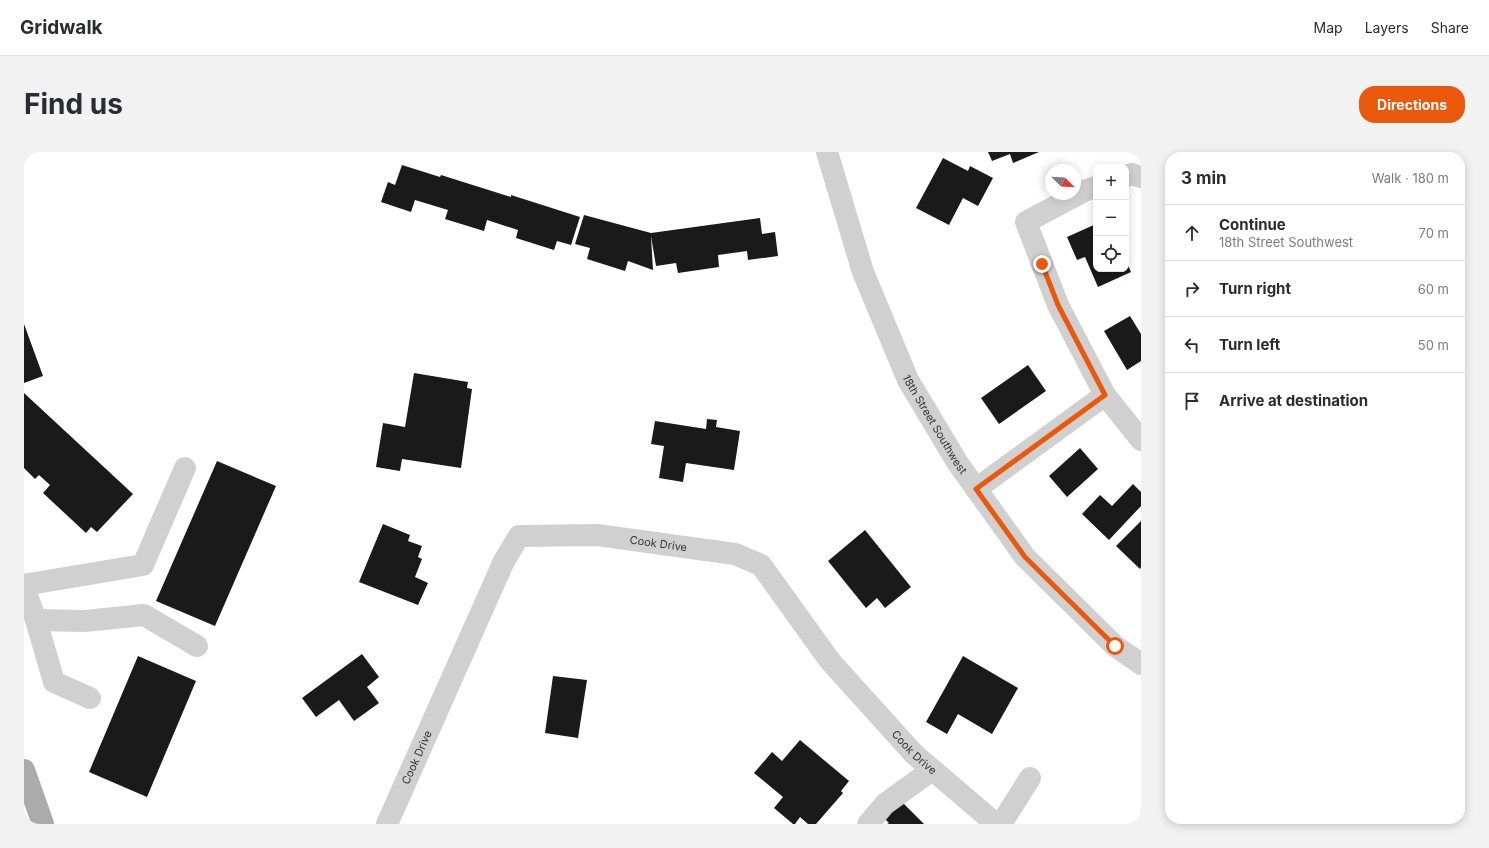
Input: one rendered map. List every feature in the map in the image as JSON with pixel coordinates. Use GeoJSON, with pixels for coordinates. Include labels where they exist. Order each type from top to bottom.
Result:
{"type":"FeatureCollection","features":[{"type":"Feature","properties":{"kind":"main road"},"geometry":{"type":"LineString","coordinates":[[24,770],[43,824]]}},
{"type":"Feature","properties":{"kind":"street","name":"18th Street Southwest"},"geometry":{"type":"LineString","coordinates":[[826,152],[863,272],[908,380],[957,462],[1025,557],[1115,646],[1141,664]]}},
{"type":"Feature","properties":{"kind":"street"},"geometry":{"type":"LineString","coordinates":[[1129,175],[1132,174],[1141,177]]}},
{"type":"Feature","properties":{"kind":"street"},"geometry":{"type":"LineString","coordinates":[[1093,188],[1086,190],[1026,222],[1058,305],[1105,395],[1141,440]]}},
{"type":"Feature","properties":{"kind":"street"},"geometry":{"type":"LineString","coordinates":[[976,489],[1105,395]]}},
{"type":"Feature","properties":{"kind":"street"},"geometry":{"type":"LineString","coordinates":[[90,698],[54,682],[36,620],[24,586],[143,565],[185,468]]}},
{"type":"Feature","properties":{"kind":"street","name":"Cook Drive"},"geometry":{"type":"LineString","coordinates":[[387,824],[504,561],[519,536],[597,535],[735,554],[761,565],[830,661],[914,754],[996,824]]}},
{"type":"Feature","properties":{"kind":"street"},"geometry":{"type":"LineString","coordinates":[[36,620],[85,621],[144,615],[197,646]]}},
{"type":"Feature","properties":{"kind":"street"},"geometry":{"type":"LineString","coordinates":[[868,824],[885,804],[932,770]]}},
{"type":"Feature","properties":{"kind":"street"},"geometry":{"type":"LineString","coordinates":[[1001,824],[1030,778]]}},
{"type":"Feature","properties":{"kind":"building"},"geometry":{"type":"Polygon","coordinates":[[[988,152],[1039,152],[1013,163],[1010,154],[992,161],[988,152]]]}},
{"type":"Feature","properties":{"kind":"building"},"geometry":{"type":"Polygon","coordinates":[[[943,158],[968,171],[970,166],[993,178],[978,206],[963,198],[949,225],[916,208],[943,158]]]}},
{"type":"Feature","properties":{"kind":"building"},"geometry":{"type":"Polygon","coordinates":[[[402,165],[440,177],[441,175],[511,197],[511,195],[580,217],[571,245],[557,241],[554,250],[516,238],[518,230],[487,220],[484,231],[445,219],[448,210],[415,200],[411,212],[381,202],[388,182],[395,185],[402,165]]]}},
{"type":"Feature","properties":{"kind":"building"},"geometry":{"type":"Polygon","coordinates":[[[584,215],[651,233],[760,218],[762,234],[775,232],[778,256],[748,260],[747,251],[718,255],[719,267],[678,273],[676,263],[656,266],[651,236],[653,270],[628,261],[625,271],[587,259],[590,248],[575,244],[584,215]]]}},
{"type":"Feature","properties":{"kind":"building"},"geometry":{"type":"Polygon","coordinates":[[[1093,225],[1093,272],[1129,272],[1129,268],[1131,272],[1098,287],[1085,257],[1077,260],[1067,237],[1093,225]]]}},
{"type":"Feature","properties":{"kind":"building"},"geometry":{"type":"Polygon","coordinates":[[[1130,316],[1141,334],[1141,361],[1127,370],[1104,331],[1130,316]]]}},
{"type":"Feature","properties":{"kind":"building"},"geometry":{"type":"Polygon","coordinates":[[[24,324],[43,376],[24,383],[24,324]]]}},
{"type":"Feature","properties":{"kind":"building"},"geometry":{"type":"Polygon","coordinates":[[[1028,365],[1046,391],[999,424],[981,398],[1028,365]]]}},
{"type":"Feature","properties":{"kind":"building"},"geometry":{"type":"Polygon","coordinates":[[[414,373],[468,382],[467,388],[472,389],[461,468],[402,459],[400,471],[376,467],[383,423],[405,427],[414,373]]]}},
{"type":"Feature","properties":{"kind":"building"},"geometry":{"type":"Polygon","coordinates":[[[24,393],[133,494],[97,532],[91,527],[86,533],[43,493],[50,485],[39,475],[35,479],[24,468],[24,393]]]}},
{"type":"Feature","properties":{"kind":"building"},"geometry":{"type":"Polygon","coordinates":[[[707,419],[717,420],[716,427],[740,431],[734,470],[686,463],[683,482],[659,478],[664,446],[651,444],[655,421],[706,429],[707,419]]]}},
{"type":"Feature","properties":{"kind":"building"},"geometry":{"type":"Polygon","coordinates":[[[1080,448],[1098,469],[1067,497],[1049,476],[1080,448]]]}},
{"type":"Feature","properties":{"kind":"building"},"geometry":{"type":"Polygon","coordinates":[[[217,461],[276,486],[215,626],[156,601],[217,461]]]}},
{"type":"Feature","properties":{"kind":"building"},"geometry":{"type":"Polygon","coordinates":[[[1133,484],[1141,492],[1141,506],[1109,540],[1082,514],[1100,495],[1112,506],[1133,484]]]}},
{"type":"Feature","properties":{"kind":"building"},"geometry":{"type":"Polygon","coordinates":[[[1141,521],[1141,567],[1140,569],[1116,546],[1141,521]]]}},
{"type":"Feature","properties":{"kind":"building"},"geometry":{"type":"Polygon","coordinates":[[[383,524],[410,535],[408,541],[422,546],[418,557],[422,559],[415,577],[428,583],[418,605],[359,582],[383,524]]]}},
{"type":"Feature","properties":{"kind":"building"},"geometry":{"type":"Polygon","coordinates":[[[865,530],[911,587],[885,608],[877,598],[866,608],[828,561],[865,530]]]}},
{"type":"Feature","properties":{"kind":"building"},"geometry":{"type":"Polygon","coordinates":[[[362,654],[379,677],[367,687],[379,703],[354,721],[339,700],[316,717],[302,698],[362,654]]]}},
{"type":"Feature","properties":{"kind":"building"},"geometry":{"type":"Polygon","coordinates":[[[138,656],[196,681],[147,797],[89,772],[138,656]]]}},
{"type":"Feature","properties":{"kind":"building"},"geometry":{"type":"Polygon","coordinates":[[[963,656],[1018,688],[992,734],[958,714],[947,734],[926,722],[963,656]]]}},
{"type":"Feature","properties":{"kind":"building"},"geometry":{"type":"Polygon","coordinates":[[[553,676],[587,680],[578,738],[545,733],[553,676]]]}},
{"type":"Feature","properties":{"kind":"building"},"geometry":{"type":"Polygon","coordinates":[[[800,740],[849,781],[841,791],[843,793],[816,824],[808,824],[800,817],[795,824],[793,824],[774,808],[783,797],[754,773],[772,752],[782,761],[800,740]]]}},
{"type":"Feature","properties":{"kind":"building"},"geometry":{"type":"Polygon","coordinates":[[[897,797],[924,824],[887,824],[889,823],[880,814],[897,797]]]}},
{"type":"Feature","properties":{"kind":"route"},"geometry":{"type":"LineString","coordinates":[[1042,264],[1058,305],[1105,395],[976,489],[1025,557],[1115,646]]}}]}
